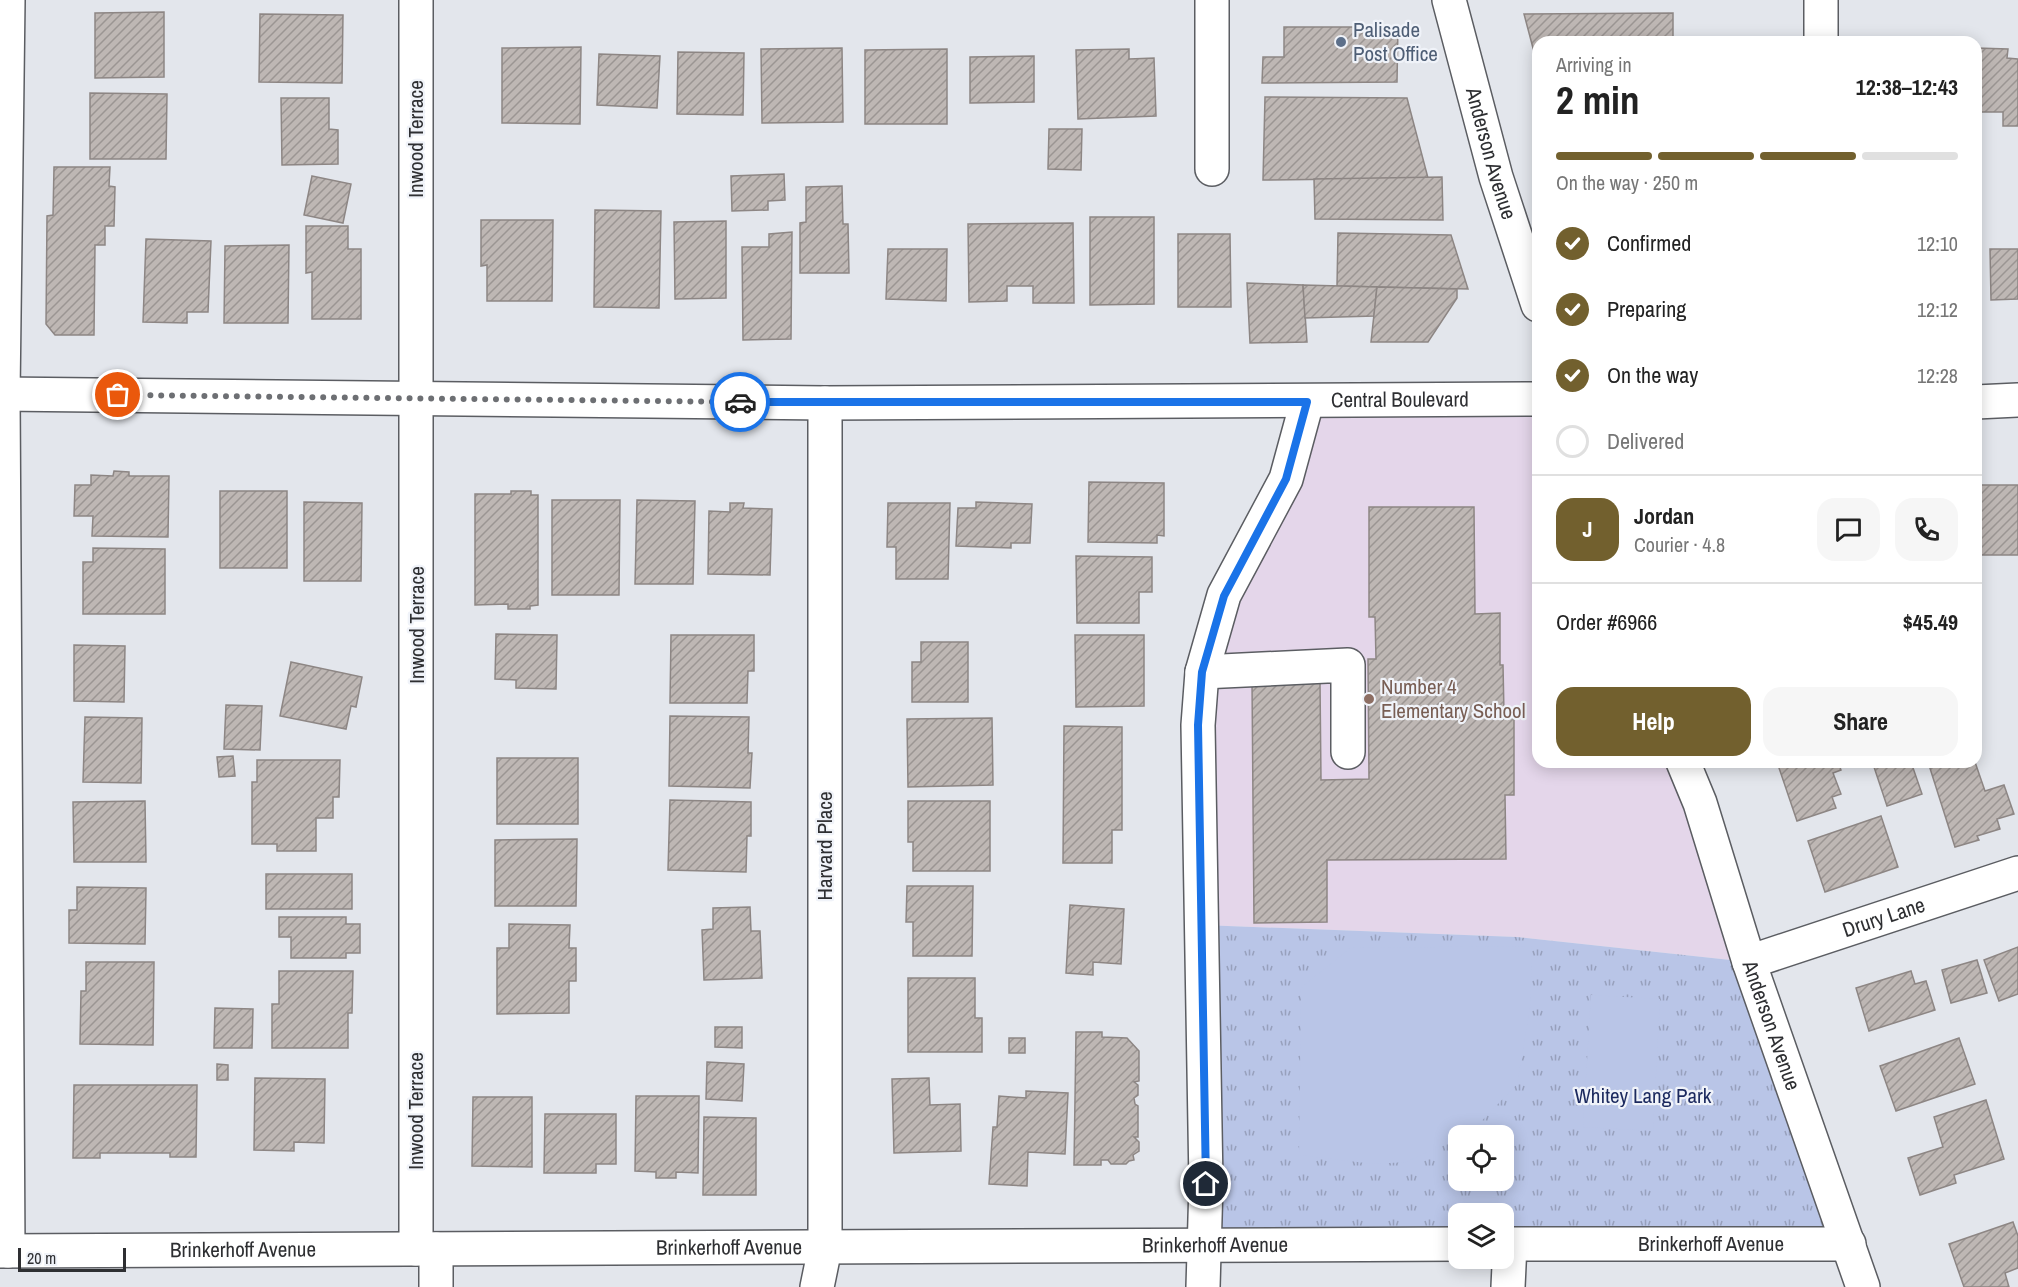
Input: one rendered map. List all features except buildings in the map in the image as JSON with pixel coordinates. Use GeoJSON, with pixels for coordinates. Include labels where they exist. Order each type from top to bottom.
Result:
{"type":"FeatureCollection","features":[{"type":"Feature","properties":{"kind":"street"},"geometry":{"type":"LineString","coordinates":[[4,1251],[1,394],[8,0]]}},
{"type":"Feature","properties":{"kind":"street","name":"Inwood Terrace"},"geometry":{"type":"LineString","coordinates":[[416,0],[417,398],[426,1249],[436,1287]]}},
{"type":"Feature","properties":{"kind":"street"},"geometry":{"type":"LineString","coordinates":[[1212,0],[1212,169]]}},
{"type":"Feature","properties":{"kind":"street","name":"Anderson Avenue"},"geometry":{"type":"LineString","coordinates":[[1449,0],[1496,177],[1532,287]]}},
{"type":"Feature","properties":{"kind":"street"},"geometry":{"type":"LineString","coordinates":[[1821,0],[1821,36]]}},
{"type":"Feature","properties":{"kind":"street","name":"Central Boulevard"},"geometry":{"type":"LineString","coordinates":[[1,394],[825,403],[1532,399]]}},
{"type":"Feature","properties":{"kind":"street"},"geometry":{"type":"LineString","coordinates":[[1982,402],[2018,400]]}},
{"type":"Feature","properties":{"kind":"street"},"geometry":{"type":"LineString","coordinates":[[1203,1287],[1206,1184],[1198,725],[1202,672],[1224,596],[1286,479],[1307,402]]}},
{"type":"Feature","properties":{"kind":"street","name":"Harvard Place"},"geometry":{"type":"LineString","coordinates":[[817,1287],[825,1248],[825,403]]}},
{"type":"Feature","properties":{"kind":"street"},"geometry":{"type":"LineString","coordinates":[[1202,672],[1348,665],[1348,752]]}},
{"type":"Feature","properties":{"kind":"street","name":"Anderson Avenue"},"geometry":{"type":"LineString","coordinates":[[1685,768],[1700,803],[1749,962],[1863,1287]]}},
{"type":"Feature","properties":{"kind":"street","name":"Drury Lane"},"geometry":{"type":"LineString","coordinates":[[1749,962],[2018,873]]}},
{"type":"Feature","properties":{"kind":"street","name":"Brinkerhoff Avenue"},"geometry":{"type":"LineString","coordinates":[[4,1251],[1448,1244]]}},
{"type":"Feature","properties":{"kind":"street","name":"Brinkerhoff Avenue"},"geometry":{"type":"LineString","coordinates":[[1514,1244],[1849,1244]]}},
{"type":"Feature","properties":{"kind":"street"},"geometry":{"type":"LineString","coordinates":[[1507,1269],[1508,1287]]}},
{"type":"Feature","properties":{"kind":"shaded area","name":"Number 4 Elementary School"},"geometry":{"type":"Polygon","coordinates":[[[1532,399],[1532,768],[1685,768],[1749,962],[1517,937],[1202,925],[1202,672],[1307,402],[1532,399]]]}},
{"type":"Feature","properties":{"kind":"green space","name":"Whitey Lang Park"},"geometry":{"type":"Polygon","coordinates":[[[1202,925],[1517,937],[1749,962],[1849,1244],[1514,1244],[1514,1203],[1448,1203],[1448,1244],[1204,1245],[1202,925]]]}},
{"type":"Feature","properties":{"kind":"green space"},"geometry":{"type":"Polygon","coordinates":[[[1532,946],[1530,1008],[1517,1084],[1478,1125],[1448,1125],[1448,1143],[1406,1162],[1374,1164],[1299,1155],[1301,988],[1350,948],[1532,946]]]}},
{"type":"Feature","properties":{"kind":"green space"},"geometry":{"type":"Polygon","coordinates":[[[1591,995],[1660,999],[1653,1131],[1583,1127],[1591,995]]]}},
{"type":"Feature","properties":{"kind":"way so far"},"geometry":{"type":"LineString","coordinates":[[118,395],[740,402]]}},
{"type":"Feature","properties":{"kind":"place","name":"Palisade Post Office"},"geometry":{"type":"Point","coordinates":[1341,42]}},
{"type":"Feature","properties":{"kind":"place","name":"Number 4 Elementary School"},"geometry":{"type":"Point","coordinates":[1369,699]}},
{"type":"Feature","properties":{"kind":"route"},"geometry":{"type":"LineString","coordinates":[[740,402],[1307,402],[1286,479],[1224,596],[1202,672],[1198,725],[1206,1184]]}}]}
